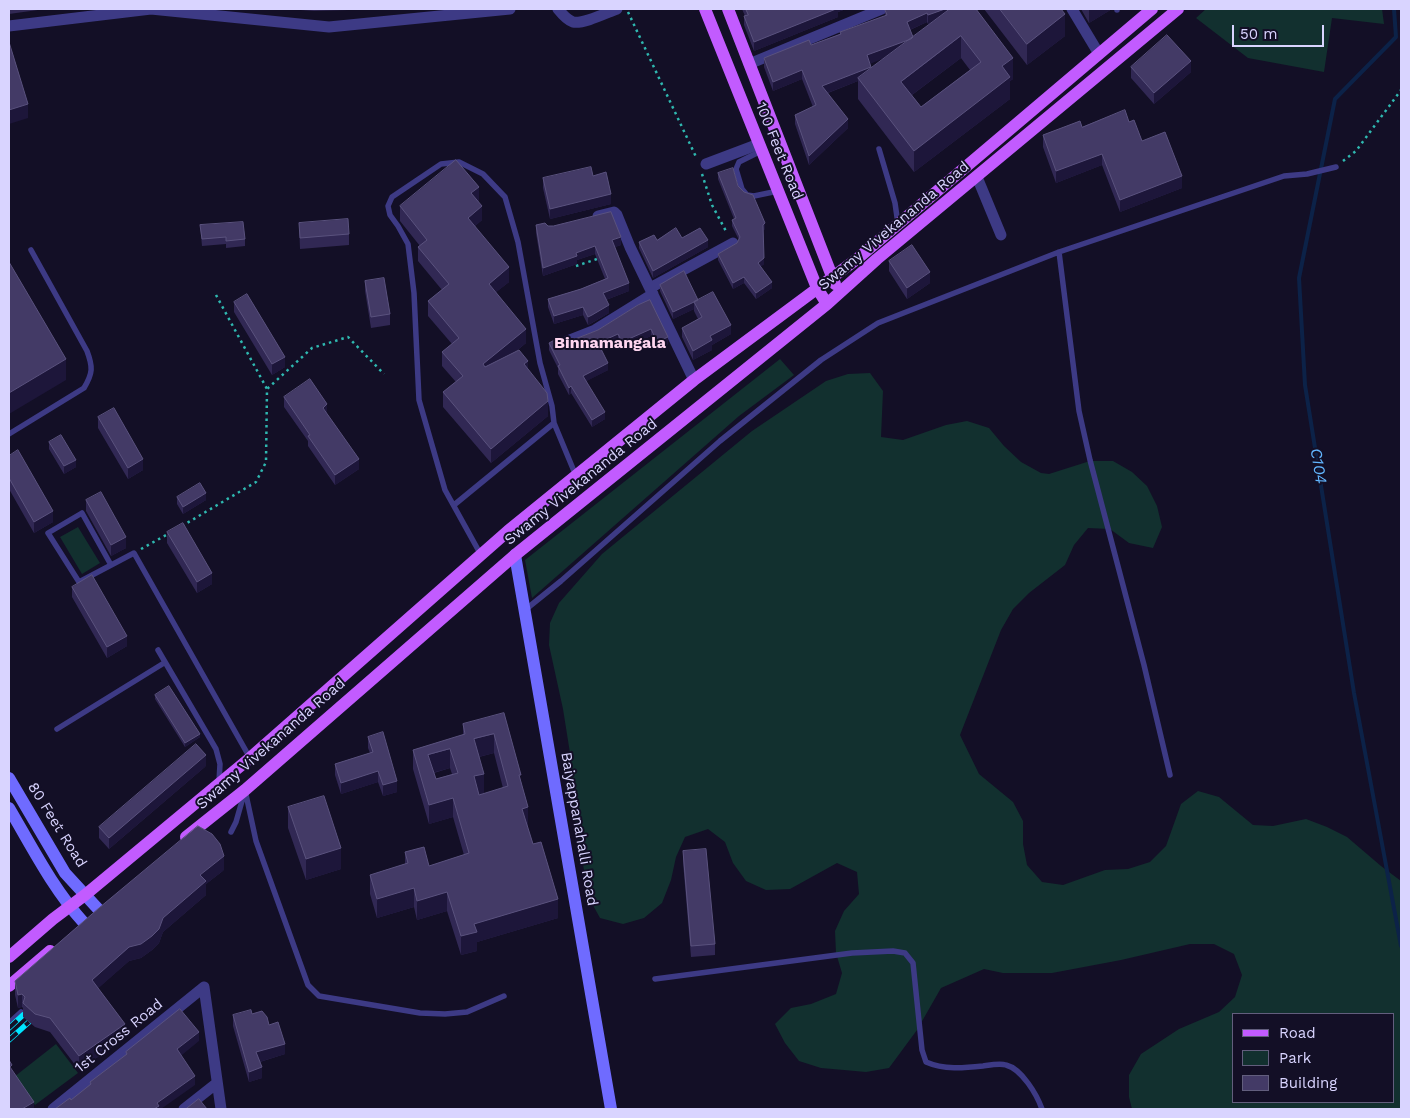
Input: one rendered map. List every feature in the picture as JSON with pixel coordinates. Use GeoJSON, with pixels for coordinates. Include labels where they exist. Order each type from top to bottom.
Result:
{"type":"FeatureCollection","features":[{"type":"Feature","properties":{"kind":"main road","name":"100 Feet Road"},"geometry":{"type":"LineString","coordinates":[[705,9],[817,288],[827,304]]}},
{"type":"Feature","properties":{"kind":"main road","name":"100 Feet Road"},"geometry":{"type":"LineString","coordinates":[[728,9],[832,277],[840,293]]}},
{"type":"Feature","properties":{"kind":"main road","name":"Swamy Vivekananda Road"},"geometry":{"type":"LineString","coordinates":[[9,958],[250,758],[481,555],[576,476],[694,380],[857,259],[1152,9]]}},
{"type":"Feature","properties":{"kind":"main road","name":"Swamy Vivekananda Road"},"geometry":{"type":"LineString","coordinates":[[176,846],[245,790],[515,555],[827,304],[878,259],[1178,9]]}},
{"type":"Feature","properties":{"kind":"main road"},"geometry":{"type":"LineString","coordinates":[[79,926],[103,906]]}},
{"type":"Feature","properties":{"kind":"main road"},"geometry":{"type":"LineString","coordinates":[[9,986],[60,942]]}},
{"type":"Feature","properties":{"kind":"street"},"geometry":{"type":"LineString","coordinates":[[9,26],[151,9],[329,27],[510,9]]}},
{"type":"Feature","properties":{"kind":"street"},"geometry":{"type":"LineString","coordinates":[[558,9],[563,16],[574,22],[587,20],[617,9]]}},
{"type":"Feature","properties":{"kind":"street"},"geometry":{"type":"LineString","coordinates":[[749,64],[882,9]]}},
{"type":"Feature","properties":{"kind":"street"},"geometry":{"type":"LineString","coordinates":[[1072,9],[1099,54]]}},
{"type":"Feature","properties":{"kind":"street"},"geometry":{"type":"LineString","coordinates":[[701,164],[760,147]]}},
{"type":"Feature","properties":{"kind":"street"},"geometry":{"type":"LineString","coordinates":[[977,177],[1001,235]]}},
{"type":"Feature","properties":{"kind":"street"},"geometry":{"type":"LineString","coordinates":[[587,218],[614,212],[618,215],[630,247],[694,380]]}},
{"type":"Feature","properties":{"kind":"street"},"geometry":{"type":"LineString","coordinates":[[567,341],[595,330],[651,291],[733,243]]}},
{"type":"Feature","properties":{"kind":"street","name":"Baiyappanahalli Road"},"geometry":{"type":"LineString","coordinates":[[515,555],[611,1109]]}},
{"type":"Feature","properties":{"kind":"street","name":"80 Feet Road"},"geometry":{"type":"LineString","coordinates":[[9,778],[65,873],[85,896],[103,906]]}},
{"type":"Feature","properties":{"kind":"street"},"geometry":{"type":"LineString","coordinates":[[9,808],[79,926]]}},
{"type":"Feature","properties":{"kind":"street","name":"1st Cross Road"},"geometry":{"type":"LineString","coordinates":[[53,1109],[204,987],[217,1083]]}},
{"type":"Feature","properties":{"kind":"street"},"geometry":{"type":"LineString","coordinates":[[603,1109],[604,1067]]}},
{"type":"Feature","properties":{"kind":"street"},"geometry":{"type":"LineString","coordinates":[[604,1067],[619,1109]]}},
{"type":"Feature","properties":{"kind":"street"},"geometry":{"type":"LineString","coordinates":[[184,1109],[217,1083],[221,1109]]}},
{"type":"Feature","properties":{"kind":"lane"},"geometry":{"type":"LineString","coordinates":[[760,147],[739,162],[736,169],[742,189],[746,195],[754,196],[778,191]]}},
{"type":"Feature","properties":{"kind":"lane"},"geometry":{"type":"LineString","coordinates":[[879,149],[895,203],[898,224]]}},
{"type":"Feature","properties":{"kind":"lane"},"geometry":{"type":"LineString","coordinates":[[481,555],[445,490],[419,400],[414,293],[408,244],[390,215],[388,206],[392,197],[441,164],[459,162],[483,174],[505,197],[518,242],[540,363],[552,406],[554,423],[576,476]]}},
{"type":"Feature","properties":{"kind":"lane"},"geometry":{"type":"LineString","coordinates":[[525,610],[561,581],[720,441],[821,360],[878,323],[1059,252],[1284,176],[1307,174],[1336,167]]}},
{"type":"Feature","properties":{"kind":"lane"},"geometry":{"type":"LineString","coordinates":[[9,434],[84,388],[91,376],[91,363],[87,351],[31,250]]}},
{"type":"Feature","properties":{"kind":"lane"},"geometry":{"type":"LineString","coordinates":[[1059,252],[1079,411],[1170,775]]}},
{"type":"Feature","properties":{"kind":"lane"},"geometry":{"type":"LineString","coordinates":[[454,505],[554,423]]}},
{"type":"Feature","properties":{"kind":"lane"},"geometry":{"type":"LineString","coordinates":[[111,565],[82,513],[48,533],[79,582],[134,553],[250,758]]}},
{"type":"Feature","properties":{"kind":"lane"},"geometry":{"type":"LineString","coordinates":[[158,650],[216,749],[220,764],[218,784]]}},
{"type":"Feature","properties":{"kind":"lane"},"geometry":{"type":"LineString","coordinates":[[57,729],[164,663]]}},
{"type":"Feature","properties":{"kind":"lane"},"geometry":{"type":"LineString","coordinates":[[231,832],[236,822],[245,790]]}},
{"type":"Feature","properties":{"kind":"lane"},"geometry":{"type":"LineString","coordinates":[[245,790],[256,841],[308,984],[319,996],[420,1013],[445,1014],[468,1012],[504,996]]}},
{"type":"Feature","properties":{"kind":"lane"},"geometry":{"type":"LineString","coordinates":[[655,979],[852,953],[892,951],[905,953],[913,963],[922,1050],[926,1062],[936,1067],[961,1068],[1007,1065],[1020,1074],[1032,1087],[1042,1109]]}},
{"type":"Feature","properties":{"kind":"lane"},"geometry":{"type":"LineString","coordinates":[[9,1023],[21,1012]]}},
{"type":"Feature","properties":{"kind":"path"},"geometry":{"type":"LineString","coordinates":[[627,9],[701,164],[712,204],[733,243]]}},
{"type":"Feature","properties":{"kind":"path"},"geometry":{"type":"LineString","coordinates":[[1336,167],[1356,151],[1401,90]]}},
{"type":"Feature","properties":{"kind":"path"},"geometry":{"type":"LineString","coordinates":[[576,266],[603,257]]}},
{"type":"Feature","properties":{"kind":"path"},"geometry":{"type":"LineString","coordinates":[[176,529],[256,482],[266,462],[267,389],[216,295]]}},
{"type":"Feature","properties":{"kind":"path"},"geometry":{"type":"LineString","coordinates":[[267,389],[312,348],[348,337],[384,374]]}},
{"type":"Feature","properties":{"kind":"path"},"geometry":{"type":"LineString","coordinates":[[134,553],[168,534]]}},
{"type":"Feature","properties":{"kind":"green space"},"geometry":{"type":"Polygon","coordinates":[[[1206,9],[1382,9],[1384,24],[1332,18],[1324,72],[1248,58],[1196,18],[1206,9]]]}},
{"type":"Feature","properties":{"kind":"green space"},"geometry":{"type":"Polygon","coordinates":[[[780,359],[794,375],[739,416],[532,598],[525,560],[780,359]]]}},
{"type":"Feature","properties":{"kind":"green space"},"geometry":{"type":"Polygon","coordinates":[[[870,373],[883,391],[881,437],[903,440],[946,425],[967,421],[989,428],[1021,462],[1041,473],[1049,474],[1090,461],[1113,461],[1132,472],[1147,486],[1157,506],[1162,527],[1153,548],[1129,543],[1110,529],[1088,528],[1074,545],[1065,565],[1029,593],[1013,609],[1001,630],[960,735],[979,774],[1013,802],[1023,821],[1023,844],[1027,865],[1042,882],[1063,885],[1105,870],[1128,869],[1150,862],[1166,846],[1181,804],[1198,791],[1219,797],[1253,825],[1273,826],[1306,819],[1327,827],[1347,837],[1401,881],[1401,1109],[1132,1109],[1129,1097],[1129,1075],[1141,1054],[1179,1029],[1219,1012],[1235,997],[1242,975],[1234,954],[1214,944],[1190,944],[1052,973],[1003,973],[984,969],[941,988],[917,1030],[889,1068],[866,1072],[821,1068],[799,1061],[785,1043],[775,1024],[791,1008],[811,1004],[836,994],[842,973],[836,953],[835,931],[844,911],[859,894],[857,872],[837,863],[790,889],[766,890],[746,881],[733,863],[725,842],[708,829],[685,837],[676,857],[671,880],[662,903],[644,918],[623,924],[600,918],[589,898],[575,820],[570,753],[563,709],[549,645],[550,623],[559,603],[602,554],[752,431],[826,381],[848,374],[870,373]]]}},
{"type":"Feature","properties":{"kind":"green space"},"geometry":{"type":"Polygon","coordinates":[[[78,527],[100,563],[82,574],[60,537],[78,527]]]}},
{"type":"Feature","properties":{"kind":"green space"},"geometry":{"type":"Polygon","coordinates":[[[56,1044],[78,1073],[35,1105],[14,1077],[56,1044]]]}},
{"type":"Feature","properties":{"kind":"building"},"geometry":{"type":"Polygon","coordinates":[[[746,9],[836,9],[754,42],[744,16],[748,15],[746,9]]]}},
{"type":"Feature","properties":{"kind":"building"},"geometry":{"type":"Polygon","coordinates":[[[945,9],[928,15],[927,13],[907,22],[913,37],[867,55],[871,67],[822,86],[848,119],[809,156],[795,115],[816,105],[802,70],[773,82],[764,58],[809,40],[811,45],[841,34],[840,32],[887,15],[885,10],[945,9]]]}},
{"type":"Feature","properties":{"kind":"building"},"geometry":{"type":"Polygon","coordinates":[[[950,9],[976,9],[1013,58],[1002,66],[1010,77],[914,151],[858,78],[950,9]],[[961,36],[901,82],[921,107],[981,62],[961,36]]]}},
{"type":"Feature","properties":{"kind":"building"},"geometry":{"type":"Polygon","coordinates":[[[1000,9],[1061,9],[1065,14],[1027,44],[1000,9]]]}},
{"type":"Feature","properties":{"kind":"building"},"geometry":{"type":"Polygon","coordinates":[[[1167,35],[1191,61],[1154,93],[1131,67],[1167,35]]]}},
{"type":"Feature","properties":{"kind":"building"},"geometry":{"type":"Polygon","coordinates":[[[9,42],[28,104],[9,110],[9,42]]]}},
{"type":"Feature","properties":{"kind":"building"},"geometry":{"type":"Polygon","coordinates":[[[1125,110],[1129,122],[1134,120],[1142,141],[1165,132],[1182,176],[1120,200],[1102,154],[1056,171],[1043,135],[1080,121],[1082,127],[1125,110]]]}},
{"type":"Feature","properties":{"kind":"building"},"geometry":{"type":"Polygon","coordinates":[[[456,160],[479,187],[471,193],[482,206],[468,218],[509,267],[489,284],[526,329],[483,364],[485,367],[519,350],[528,361],[524,364],[547,393],[548,401],[491,449],[443,392],[463,376],[442,352],[459,338],[428,301],[449,284],[418,247],[427,240],[400,206],[456,160]]]}},
{"type":"Feature","properties":{"kind":"building"},"geometry":{"type":"Polygon","coordinates":[[[591,167],[593,176],[606,172],[611,194],[550,209],[543,178],[591,167]]]}},
{"type":"Feature","properties":{"kind":"building"},"geometry":{"type":"Polygon","coordinates":[[[733,168],[738,186],[744,192],[753,195],[765,223],[763,225],[764,258],[758,263],[772,282],[756,293],[744,277],[733,283],[718,254],[737,243],[740,237],[732,220],[736,218],[718,173],[733,168]]]}},
{"type":"Feature","properties":{"kind":"building"},"geometry":{"type":"Polygon","coordinates":[[[611,212],[621,237],[612,240],[629,283],[603,293],[609,305],[588,317],[583,307],[554,316],[548,299],[608,278],[595,246],[576,253],[577,256],[543,268],[536,225],[545,223],[548,226],[553,226],[611,212]]]}},
{"type":"Feature","properties":{"kind":"building"},"geometry":{"type":"Polygon","coordinates":[[[348,219],[349,234],[300,238],[299,223],[348,219]]]}},
{"type":"Feature","properties":{"kind":"building"},"geometry":{"type":"Polygon","coordinates":[[[243,222],[245,239],[226,241],[226,237],[202,239],[200,225],[243,222]]]}},
{"type":"Feature","properties":{"kind":"building"},"geometry":{"type":"Polygon","coordinates":[[[676,228],[682,238],[700,228],[708,240],[653,271],[639,242],[654,235],[657,240],[676,228]]]}},
{"type":"Feature","properties":{"kind":"building"},"geometry":{"type":"Polygon","coordinates":[[[912,245],[930,272],[907,288],[889,261],[912,245]]]}},
{"type":"Feature","properties":{"kind":"building"},"geometry":{"type":"Polygon","coordinates":[[[9,262],[66,359],[9,393],[9,262]]]}},
{"type":"Feature","properties":{"kind":"building"},"geometry":{"type":"Polygon","coordinates":[[[684,271],[698,300],[673,312],[660,285],[684,271]]]}},
{"type":"Feature","properties":{"kind":"building"},"geometry":{"type":"Polygon","coordinates":[[[384,278],[390,314],[371,317],[365,281],[384,278]]]}},
{"type":"Feature","properties":{"kind":"building"},"geometry":{"type":"Polygon","coordinates":[[[713,292],[731,325],[710,336],[712,340],[693,351],[682,328],[702,317],[694,302],[713,292]]]}},
{"type":"Feature","properties":{"kind":"building"},"geometry":{"type":"Polygon","coordinates":[[[247,294],[285,357],[272,364],[234,302],[247,294]]]}},
{"type":"Feature","properties":{"kind":"building"},"geometry":{"type":"Polygon","coordinates":[[[650,300],[668,337],[657,342],[651,329],[622,342],[618,334],[598,343],[608,363],[583,376],[605,412],[592,420],[571,386],[569,388],[549,343],[560,337],[565,341],[570,341],[598,330],[638,305],[650,300]]]}},
{"type":"Feature","properties":{"kind":"building"},"geometry":{"type":"Polygon","coordinates":[[[310,379],[327,404],[323,408],[359,459],[335,475],[284,397],[310,379]]]}},
{"type":"Feature","properties":{"kind":"building"},"geometry":{"type":"Polygon","coordinates":[[[114,408],[143,459],[128,468],[98,417],[114,408]]]}},
{"type":"Feature","properties":{"kind":"building"},"geometry":{"type":"Polygon","coordinates":[[[61,435],[76,460],[64,466],[49,442],[61,435]]]}},
{"type":"Feature","properties":{"kind":"building"},"geometry":{"type":"Polygon","coordinates":[[[18,450],[53,511],[34,522],[9,478],[9,456],[18,450]]]}},
{"type":"Feature","properties":{"kind":"building"},"geometry":{"type":"Polygon","coordinates":[[[200,483],[206,493],[183,507],[177,497],[200,483]]]}},
{"type":"Feature","properties":{"kind":"building"},"geometry":{"type":"Polygon","coordinates":[[[101,492],[126,537],[111,545],[86,500],[101,492]]]}},
{"type":"Feature","properties":{"kind":"building"},"geometry":{"type":"Polygon","coordinates":[[[183,523],[212,573],[197,582],[167,532],[183,523]]]}},
{"type":"Feature","properties":{"kind":"building"},"geometry":{"type":"Polygon","coordinates":[[[92,575],[127,636],[107,647],[72,587],[92,575]]]}},
{"type":"Feature","properties":{"kind":"building"},"geometry":{"type":"Polygon","coordinates":[[[169,686],[200,734],[185,743],[155,695],[169,686]]]}},
{"type":"Feature","properties":{"kind":"building"},"geometry":{"type":"Polygon","coordinates":[[[504,713],[528,807],[522,809],[533,844],[541,842],[558,899],[474,924],[477,932],[461,936],[447,892],[417,901],[414,888],[377,899],[370,875],[408,863],[405,852],[424,847],[429,866],[469,853],[453,798],[429,805],[413,750],[465,734],[463,724],[504,713]],[[494,734],[474,739],[484,774],[474,776],[479,795],[508,786],[494,734]],[[450,749],[428,755],[436,779],[458,773],[450,749]]]}},
{"type":"Feature","properties":{"kind":"building"},"geometry":{"type":"Polygon","coordinates":[[[383,732],[397,781],[383,785],[378,771],[341,783],[335,764],[373,752],[368,737],[383,732]]]}},
{"type":"Feature","properties":{"kind":"building"},"geometry":{"type":"Polygon","coordinates":[[[196,744],[206,755],[109,838],[99,827],[196,744]]]}},
{"type":"Feature","properties":{"kind":"building"},"geometry":{"type":"Polygon","coordinates":[[[324,796],[341,848],[306,859],[288,807],[324,796]]]}},
{"type":"Feature","properties":{"kind":"building"},"geometry":{"type":"Polygon","coordinates":[[[198,826],[212,834],[220,844],[224,856],[200,875],[206,881],[163,918],[159,929],[152,936],[141,944],[129,947],[92,980],[125,1024],[79,1056],[50,1018],[35,1014],[23,1003],[25,997],[22,994],[18,995],[15,981],[198,826]]]}},
{"type":"Feature","properties":{"kind":"building"},"geometry":{"type":"Polygon","coordinates":[[[706,849],[715,944],[691,946],[683,851],[706,849]]]}},
{"type":"Feature","properties":{"kind":"building"},"geometry":{"type":"Polygon","coordinates":[[[180,1009],[199,1032],[177,1049],[195,1076],[157,1103],[159,1106],[154,1109],[55,1109],[70,1098],[71,1100],[91,1084],[90,1082],[127,1054],[126,1052],[180,1009]]]}},
{"type":"Feature","properties":{"kind":"building"},"geometry":{"type":"Polygon","coordinates":[[[251,1010],[252,1014],[262,1011],[267,1017],[269,1025],[278,1022],[285,1044],[256,1052],[262,1067],[249,1072],[233,1015],[251,1010]]]}},
{"type":"Feature","properties":{"kind":"building"},"geometry":{"type":"Polygon","coordinates":[[[9,1060],[12,1065],[10,1067],[34,1102],[22,1109],[9,1109],[9,1060]]]}},
{"type":"Feature","properties":{"kind":"building"},"geometry":{"type":"Polygon","coordinates":[[[199,1099],[207,1109],[186,1109],[199,1099]]]}},
{"type":"Feature","properties":{"kind":"waterway","name":"C104"},"geometry":{"type":"LineString","coordinates":[[1394,9],[1396,37],[1335,99],[1299,278],[1305,385],[1354,693],[1401,946]]}},
{"type":"Feature","properties":{"kind":"railway"},"geometry":{"type":"LineString","coordinates":[[9,1028],[23,1015]]}},
{"type":"Feature","properties":{"kind":"railway"},"geometry":{"type":"LineString","coordinates":[[9,1040],[29,1022]]}},
{"type":"Feature","properties":{"kind":"district","name":"Binnamangala"},"geometry":{"type":"Point","coordinates":[610,343]}}]}
